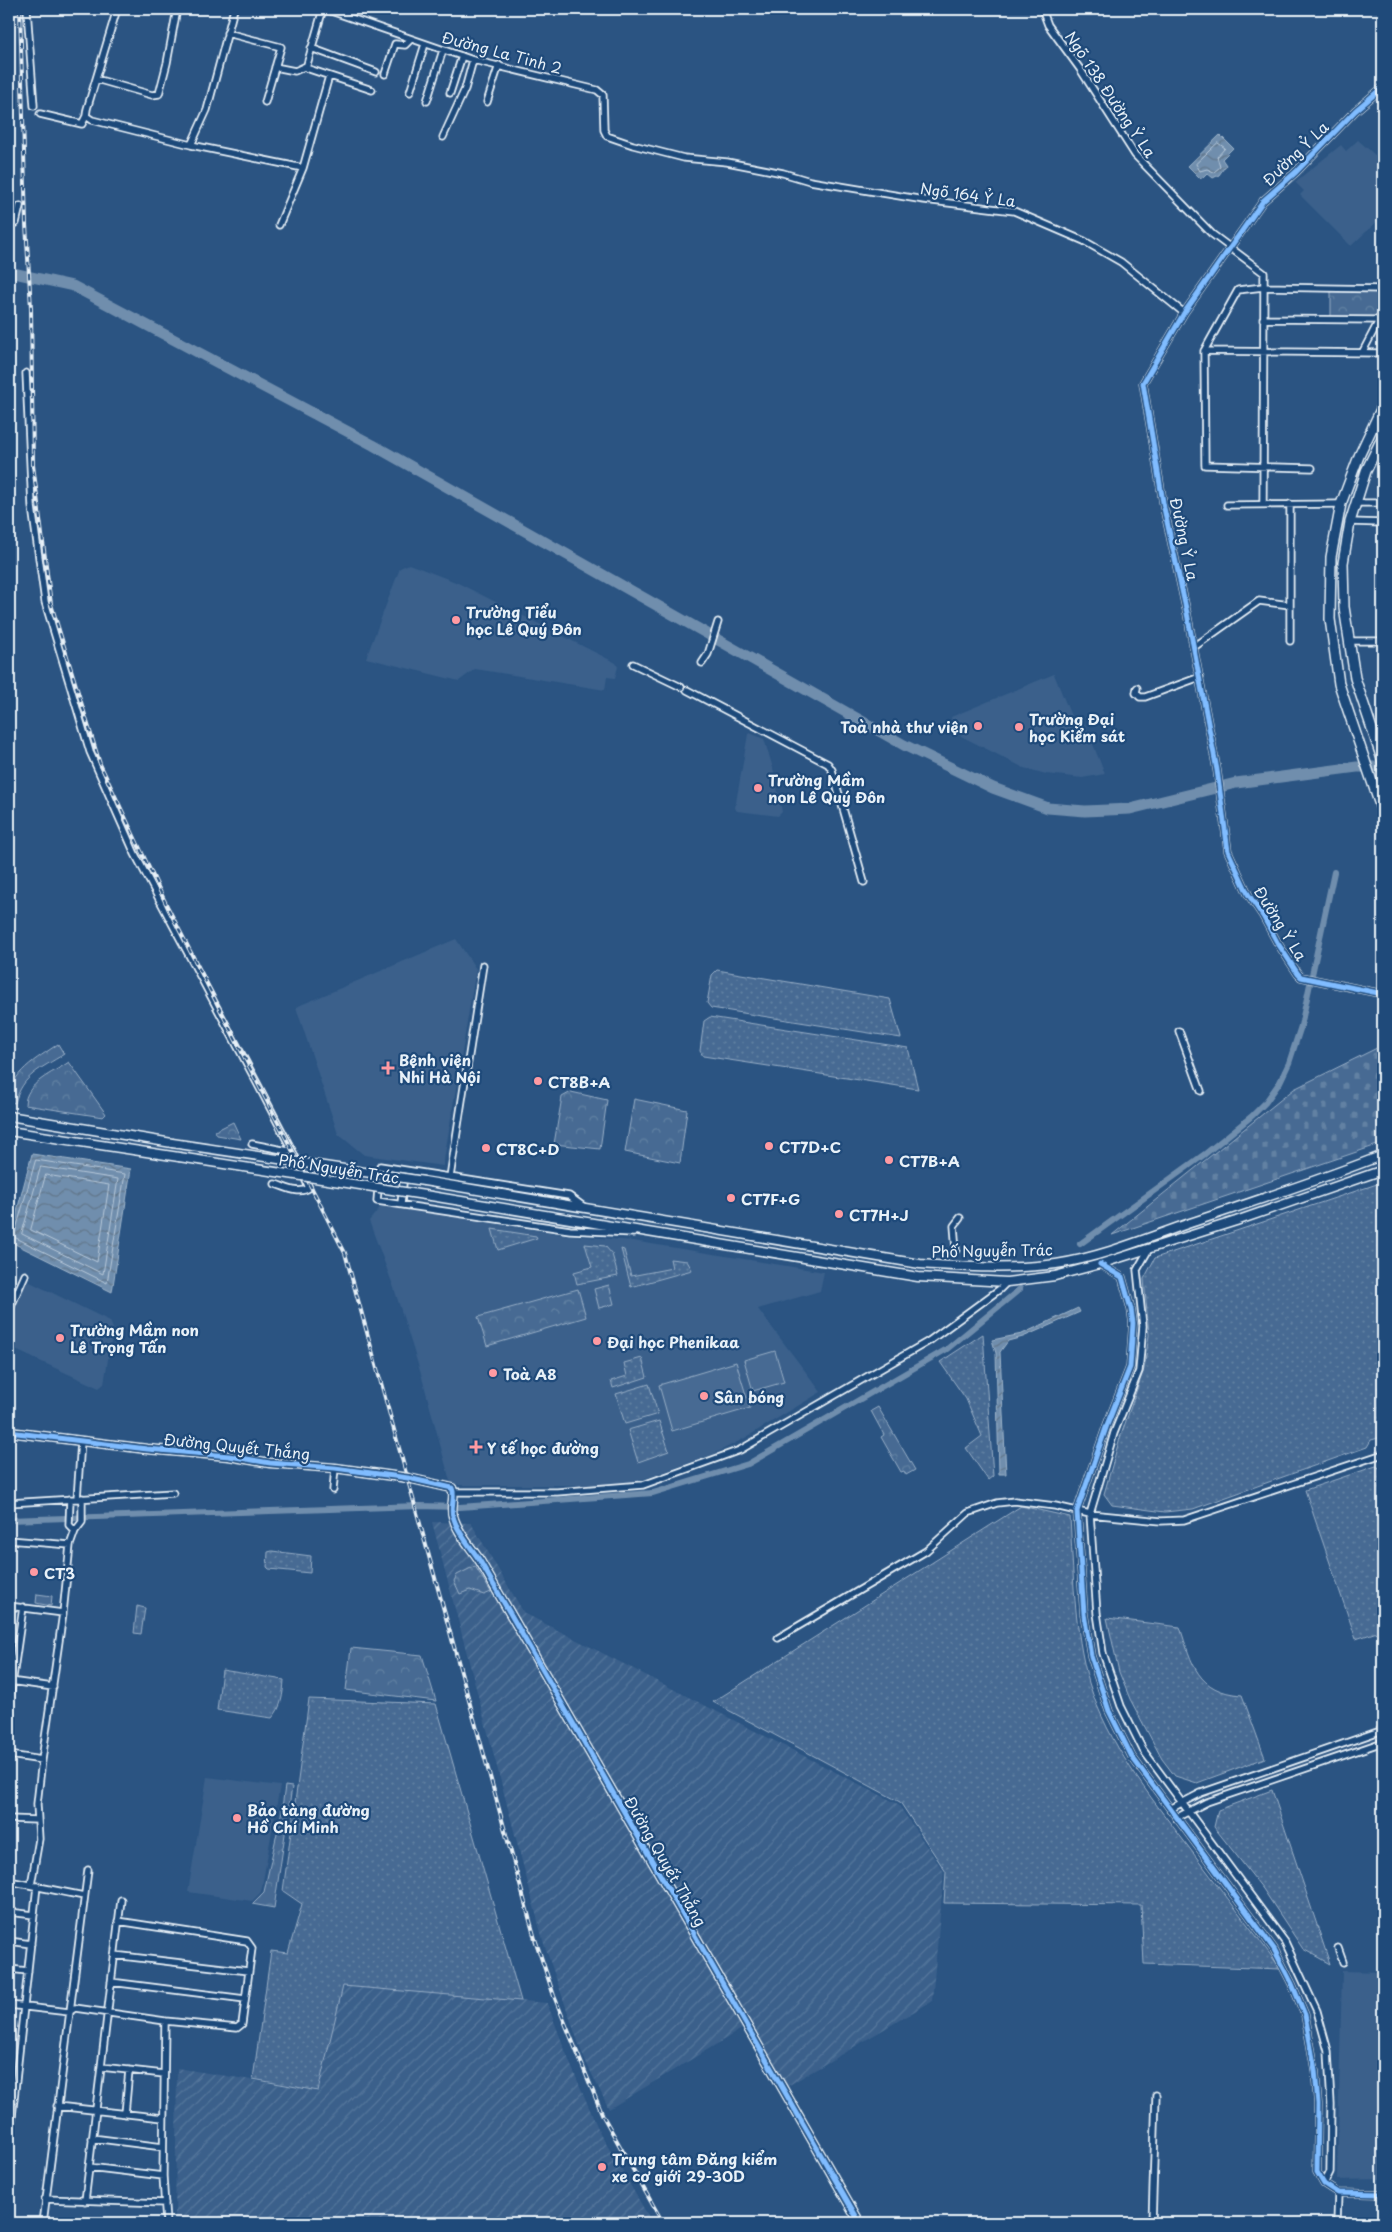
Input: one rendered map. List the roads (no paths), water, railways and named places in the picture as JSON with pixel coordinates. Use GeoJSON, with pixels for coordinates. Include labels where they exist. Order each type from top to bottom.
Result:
{"type":"FeatureCollection","features":[{"type":"Feature","properties":{"kind":"main road"},"geometry":{"type":"LineString","coordinates":[[1382,810],[1339,684],[1330,620],[1331,557],[1341,504],[1359,456],[1383,405]]}},
{"type":"Feature","properties":{"kind":"main road"},"geometry":{"type":"LineString","coordinates":[[1383,436],[1366,471],[1350,522],[1343,562],[1344,606],[1355,678],[1383,762]]}},
{"type":"Feature","properties":{"kind":"main road"},"geometry":{"type":"LineString","coordinates":[[20,1109],[21,1118]]}},
{"type":"Feature","properties":{"kind":"main road","name":"Phố Nguyễn Trác"},"geometry":{"type":"LineString","coordinates":[[9,1116],[424,1181],[587,1210],[920,1264],[977,1267],[1056,1264],[1112,1250],[1338,1173],[1383,1155]]}},
{"type":"Feature","properties":{"kind":"main road","name":"Phố Nguyễn Trác"},"geometry":{"type":"LineString","coordinates":[[9,1131],[431,1196],[918,1276],[1007,1282],[1056,1276],[1100,1264],[1150,1249],[1383,1170]]}},
{"type":"Feature","properties":{"kind":"main road"},"geometry":{"type":"LineString","coordinates":[[1338,1173],[1343,1184]]}},
{"type":"Feature","properties":{"kind":"main road"},"geometry":{"type":"LineString","coordinates":[[744,1247],[746,1236]]}},
{"type":"Feature","properties":{"kind":"main road","name":"Đường Quyết Thắng"},"geometry":{"type":"LineString","coordinates":[[9,1432],[229,1456],[270,1463],[335,1468],[444,1485],[452,1488],[452,1511],[455,1522],[480,1561],[860,2223]]}},
{"type":"Feature","properties":{"kind":"street"},"geometry":{"type":"LineString","coordinates":[[27,9],[34,106]]}},
{"type":"Feature","properties":{"kind":"street"},"geometry":{"type":"LineString","coordinates":[[40,114],[82,124],[117,9]]}},
{"type":"Feature","properties":{"kind":"street"},"geometry":{"type":"LineString","coordinates":[[96,79],[152,95],[158,94],[167,62],[177,9]]}},
{"type":"Feature","properties":{"kind":"street"},"geometry":{"type":"LineString","coordinates":[[191,144],[207,110],[234,9]]}},
{"type":"Feature","properties":{"kind":"street"},"geometry":{"type":"LineString","coordinates":[[306,66],[324,9]]}},
{"type":"Feature","properties":{"kind":"street","name":"Đường La Tinh 2"},"geometry":{"type":"LineString","coordinates":[[324,9],[473,60],[597,90],[603,95],[604,130],[607,136]]}},
{"type":"Feature","properties":{"kind":"street","name":"Ngõ 138 Đường Ỷ La"},"geometry":{"type":"LineString","coordinates":[[1042,9],[1048,25],[1080,69],[1135,155],[1198,220],[1231,249],[1264,272],[1263,287]]}},
{"type":"Feature","properties":{"kind":"street"},"geometry":{"type":"LineString","coordinates":[[226,34],[282,47],[265,102]]}},
{"type":"Feature","properties":{"kind":"street"},"geometry":{"type":"LineString","coordinates":[[385,74],[395,44],[405,45],[411,39]]}},
{"type":"Feature","properties":{"kind":"street"},"geometry":{"type":"LineString","coordinates":[[410,92],[425,44]]}},
{"type":"Feature","properties":{"kind":"street"},"geometry":{"type":"LineString","coordinates":[[311,48],[376,72]]}},
{"type":"Feature","properties":{"kind":"street"},"geometry":{"type":"LineString","coordinates":[[427,101],[443,50]]}},
{"type":"Feature","properties":{"kind":"street"},"geometry":{"type":"LineString","coordinates":[[450,93],[462,56]]}},
{"type":"Feature","properties":{"kind":"street"},"geometry":{"type":"LineString","coordinates":[[443,137],[465,89],[473,60]]}},
{"type":"Feature","properties":{"kind":"street"},"geometry":{"type":"LineString","coordinates":[[487,102],[499,65]]}},
{"type":"Feature","properties":{"kind":"street"},"geometry":{"type":"LineString","coordinates":[[275,68],[295,71],[306,66]]}},
{"type":"Feature","properties":{"kind":"street"},"geometry":{"type":"LineString","coordinates":[[306,66],[306,68],[372,90]]}},
{"type":"Feature","properties":{"kind":"street"},"geometry":{"type":"LineString","coordinates":[[279,225],[303,168],[329,76]]}},
{"type":"Feature","properties":{"kind":"street","name":"Đường Ỷ La"},"geometry":{"type":"LineString","coordinates":[[1383,87],[1355,111],[1296,172],[1264,201],[1184,313],[1143,383],[1164,508],[1194,646],[1217,770],[1228,851],[1248,894],[1285,954],[1302,977],[1383,994]]}},
{"type":"Feature","properties":{"kind":"street"},"geometry":{"type":"LineString","coordinates":[[86,116],[92,120],[191,144],[303,168]]}},
{"type":"Feature","properties":{"kind":"street","name":"Ngõ 164 Ỷ La"},"geometry":{"type":"LineString","coordinates":[[607,136],[633,145],[684,158],[727,162],[783,173],[810,181],[924,200],[1014,211],[1084,241],[1121,262],[1184,313]]}},
{"type":"Feature","properties":{"kind":"street"},"geometry":{"type":"LineString","coordinates":[[16,223],[20,206]]}},
{"type":"Feature","properties":{"kind":"street"},"geometry":{"type":"LineString","coordinates":[[1312,468],[1205,465],[1204,351],[1238,290],[1263,287],[1383,289]]}},
{"type":"Feature","properties":{"kind":"street"},"geometry":{"type":"LineString","coordinates":[[1263,287],[1263,504]]}},
{"type":"Feature","properties":{"kind":"street"},"geometry":{"type":"LineString","coordinates":[[1362,353],[1383,313]]}},
{"type":"Feature","properties":{"kind":"street"},"geometry":{"type":"LineString","coordinates":[[1263,319],[1379,320]]}},
{"type":"Feature","properties":{"kind":"street"},"geometry":{"type":"LineString","coordinates":[[1204,351],[1383,353]]}},
{"type":"Feature","properties":{"kind":"street"},"geometry":{"type":"LineString","coordinates":[[26,373],[32,507],[46,602],[90,752],[135,854],[293,1152],[309,1188],[298,1191],[275,1184]]}},
{"type":"Feature","properties":{"kind":"street"},"geometry":{"type":"LineString","coordinates":[[1356,503],[1383,503]]}},
{"type":"Feature","properties":{"kind":"street"},"geometry":{"type":"LineString","coordinates":[[1290,504],[1290,641]]}},
{"type":"Feature","properties":{"kind":"street"},"geometry":{"type":"LineString","coordinates":[[1227,505],[1341,504]]}},
{"type":"Feature","properties":{"kind":"street"},"geometry":{"type":"LineString","coordinates":[[1350,522],[1383,523]]}},
{"type":"Feature","properties":{"kind":"street"},"geometry":{"type":"LineString","coordinates":[[1194,646],[1259,601],[1290,605]]}},
{"type":"Feature","properties":{"kind":"street"},"geometry":{"type":"LineString","coordinates":[[702,663],[708,654],[718,622]]}},
{"type":"Feature","properties":{"kind":"street"},"geometry":{"type":"LineString","coordinates":[[1349,641],[1383,641]]}},
{"type":"Feature","properties":{"kind":"street"},"geometry":{"type":"LineString","coordinates":[[633,664],[828,764],[832,770],[864,882]]}},
{"type":"Feature","properties":{"kind":"street"},"geometry":{"type":"LineString","coordinates":[[1137,688],[1136,693],[1140,697],[1145,697],[1200,677]]}},
{"type":"Feature","properties":{"kind":"street"},"geometry":{"type":"LineString","coordinates":[[450,1177],[483,965]]}},
{"type":"Feature","properties":{"kind":"street"},"geometry":{"type":"LineString","coordinates":[[1178,1031],[1201,1091]]}},
{"type":"Feature","properties":{"kind":"street"},"geometry":{"type":"LineString","coordinates":[[252,1144],[293,1152]]}},
{"type":"Feature","properties":{"kind":"street","name":"Phố Nguyễn Trác"},"geometry":{"type":"LineString","coordinates":[[587,1210],[569,1196],[380,1166],[376,1201],[570,1230],[665,1234]]}},
{"type":"Feature","properties":{"kind":"street"},"geometry":{"type":"LineString","coordinates":[[401,1204],[404,1170]]}},
{"type":"Feature","properties":{"kind":"street"},"geometry":{"type":"LineString","coordinates":[[956,1250],[954,1226],[960,1218]]}},
{"type":"Feature","properties":{"kind":"street"},"geometry":{"type":"LineString","coordinates":[[1150,1249],[1137,1270],[1143,1326],[1139,1371],[1114,1433],[1090,1514],[1097,1613],[1103,1653],[1121,1706],[1143,1750],[1285,1942],[1317,2011],[1328,2052],[1330,2172],[1324,2184]]}},
{"type":"Feature","properties":{"kind":"street"},"geometry":{"type":"LineString","coordinates":[[1100,1264],[1122,1277],[1131,1309],[1133,1344],[1130,1367],[1125,1382],[1106,1425],[1077,1511],[1084,1614],[1091,1656],[1109,1710],[1132,1757],[1274,1948],[1292,1984],[1305,2014],[1312,2053],[1318,2104],[1317,2172],[1324,2184],[1338,2193],[1383,2194]]}},
{"type":"Feature","properties":{"kind":"street"},"geometry":{"type":"LineString","coordinates":[[9,1311],[25,1275]]}},
{"type":"Feature","properties":{"kind":"street"},"geometry":{"type":"LineString","coordinates":[[453,1495],[557,1492],[643,1485],[740,1450],[929,1341],[1007,1282]]}},
{"type":"Feature","properties":{"kind":"street"},"geometry":{"type":"LineString","coordinates":[[9,2145],[34,1915],[34,1885],[39,1839],[37,1820],[42,1760],[63,1613],[70,1545],[75,1531],[82,1522],[80,1500],[81,1441]]}},
{"type":"Feature","properties":{"kind":"street"},"geometry":{"type":"LineString","coordinates":[[778,1638],[843,1598],[911,1561],[940,1540],[968,1513],[981,1507],[1015,1501],[1090,1514],[1160,1521],[1184,1520],[1383,1454]]}},
{"type":"Feature","properties":{"kind":"street"},"geometry":{"type":"LineString","coordinates":[[333,1490],[335,1468]]}},
{"type":"Feature","properties":{"kind":"street"},"geometry":{"type":"LineString","coordinates":[[9,1502],[70,1501],[173,1493]]}},
{"type":"Feature","properties":{"kind":"street"},"geometry":{"type":"LineString","coordinates":[[70,1501],[69,1525],[75,1531]]}},
{"type":"Feature","properties":{"kind":"street"},"geometry":{"type":"LineString","coordinates":[[9,1540],[70,1545]]}},
{"type":"Feature","properties":{"kind":"street"},"geometry":{"type":"LineString","coordinates":[[9,1606],[63,1613]]}},
{"type":"Feature","properties":{"kind":"street"},"geometry":{"type":"LineString","coordinates":[[9,1705],[23,1607]]}},
{"type":"Feature","properties":{"kind":"street"},"geometry":{"type":"LineString","coordinates":[[11,1681],[53,1687]]}},
{"type":"Feature","properties":{"kind":"street"},"geometry":{"type":"LineString","coordinates":[[1170,1809],[1180,1802],[1383,1730]]}},
{"type":"Feature","properties":{"kind":"street"},"geometry":{"type":"LineString","coordinates":[[1176,1818],[1187,1811],[1383,1742]]}},
{"type":"Feature","properties":{"kind":"street"},"geometry":{"type":"LineString","coordinates":[[9,1755],[42,1760]]}},
{"type":"Feature","properties":{"kind":"street"},"geometry":{"type":"LineString","coordinates":[[9,1819],[37,1820]]}},
{"type":"Feature","properties":{"kind":"street"},"geometry":{"type":"LineString","coordinates":[[43,2223],[88,1870]]}},
{"type":"Feature","properties":{"kind":"street"},"geometry":{"type":"LineString","coordinates":[[9,1881],[84,1896]]}},
{"type":"Feature","properties":{"kind":"street"},"geometry":{"type":"LineString","coordinates":[[85,2200],[121,1900]]}},
{"type":"Feature","properties":{"kind":"street"},"geometry":{"type":"LineString","coordinates":[[9,1912],[34,1915]]}},
{"type":"Feature","properties":{"kind":"street"},"geometry":{"type":"LineString","coordinates":[[9,2005],[69,2012],[75,2008],[165,2021],[237,2028],[242,2024],[252,1948],[247,1941],[118,1921]]}},
{"type":"Feature","properties":{"kind":"street"},"geometry":{"type":"LineString","coordinates":[[9,1941],[31,1944]]}},
{"type":"Feature","properties":{"kind":"street"},"geometry":{"type":"LineString","coordinates":[[1338,1948],[1343,1962]]}},
{"type":"Feature","properties":{"kind":"street"},"geometry":{"type":"LineString","coordinates":[[114,1955],[248,1971]]}},
{"type":"Feature","properties":{"kind":"street"},"geometry":{"type":"LineString","coordinates":[[9,1969],[28,1972]]}},
{"type":"Feature","properties":{"kind":"street"},"geometry":{"type":"LineString","coordinates":[[111,1982],[245,2000]]}},
{"type":"Feature","properties":{"kind":"street"},"geometry":{"type":"LineString","coordinates":[[165,2021],[163,2176],[166,2223]]}},
{"type":"Feature","properties":{"kind":"street"},"geometry":{"type":"LineString","coordinates":[[101,2067],[164,2074]]}},
{"type":"Feature","properties":{"kind":"street"},"geometry":{"type":"LineString","coordinates":[[125,2114],[129,2070]]}},
{"type":"Feature","properties":{"kind":"street"},"geometry":{"type":"LineString","coordinates":[[1152,2223],[1156,2095]]}},
{"type":"Feature","properties":{"kind":"street"},"geometry":{"type":"LineString","coordinates":[[57,2106],[163,2118]]}},
{"type":"Feature","properties":{"kind":"street"},"geometry":{"type":"LineString","coordinates":[[92,2138],[163,2147]]}},
{"type":"Feature","properties":{"kind":"street"},"geometry":{"type":"LineString","coordinates":[[89,2167],[163,2176]]}},
{"type":"Feature","properties":{"kind":"street"},"geometry":{"type":"LineString","coordinates":[[1337,2223],[1338,2193]]}},
{"type":"Feature","properties":{"kind":"street"},"geometry":{"type":"LineString","coordinates":[[45,2199],[165,2204]]}},
{"type":"Feature","properties":{"kind":"water"},"geometry":{"type":"Polygon","coordinates":[[[1220,135],[1233,148],[1222,159],[1226,165],[1219,175],[1213,178],[1207,173],[1201,179],[1188,166],[1220,135]]]}},
{"type":"Feature","properties":{"kind":"water"},"geometry":{"type":"Polygon","coordinates":[[[32,1154],[131,1169],[112,1292],[9,1241],[32,1154]]]}},
{"type":"Feature","properties":{"kind":"water"},"geometry":{"type":"Polygon","coordinates":[[[1078,1308],[1080,1312],[1023,1337],[1008,1341],[1000,1352],[1006,1474],[999,1474],[996,1353],[992,1340],[1022,1334],[1078,1308]]]}},
{"type":"Feature","properties":{"kind":"waterway"},"geometry":{"type":"LineString","coordinates":[[9,272],[73,286],[373,445],[904,745],[993,788],[1048,808],[1085,811],[1130,809],[1236,783],[1357,767],[1383,767]]}},
{"type":"Feature","properties":{"kind":"waterway"},"geometry":{"type":"LineString","coordinates":[[1080,1244],[1205,1154],[1252,1116],[1265,1103],[1280,1082],[1289,1063],[1301,1026],[1334,872]]}},
{"type":"Feature","properties":{"kind":"waterway"},"geometry":{"type":"LineString","coordinates":[[9,1520],[419,1506],[460,1507],[653,1493],[748,1464],[947,1349],[1020,1289]]}},
{"type":"Feature","properties":{"kind":"railway"},"geometry":{"type":"LineString","coordinates":[[20,9],[26,224],[31,308],[33,465],[51,604],[100,764],[168,908],[345,1253],[535,1939],[554,1996],[603,2116],[663,2223]]}},
{"type":"Feature","properties":{"kind":"place","name":"Trường Tiểu học Lê Quý Đôn"},"geometry":{"type":"Point","coordinates":[456,620]}},
{"type":"Feature","properties":{"kind":"place","name":"Toà nhà thư viện"},"geometry":{"type":"Point","coordinates":[978,726]}},
{"type":"Feature","properties":{"kind":"place","name":"Trường Đại học Kiểm sát"},"geometry":{"type":"Point","coordinates":[1019,727]}},
{"type":"Feature","properties":{"kind":"place","name":"Trường Mầm non Lê Quý Đôn"},"geometry":{"type":"Point","coordinates":[758,788]}},
{"type":"Feature","properties":{"kind":"place","name":"Bệnh viện Nhi Hà Nội"},"geometry":{"type":"Point","coordinates":[388,1068]}},
{"type":"Feature","properties":{"kind":"place","name":"CT8B+A"},"geometry":{"type":"Point","coordinates":[538,1081]}},
{"type":"Feature","properties":{"kind":"place","name":"CT7D+C"},"geometry":{"type":"Point","coordinates":[769,1146]}},
{"type":"Feature","properties":{"kind":"place","name":"CT8C+D"},"geometry":{"type":"Point","coordinates":[486,1148]}},
{"type":"Feature","properties":{"kind":"place","name":"CT7B+A"},"geometry":{"type":"Point","coordinates":[889,1160]}},
{"type":"Feature","properties":{"kind":"place","name":"CT7F+G"},"geometry":{"type":"Point","coordinates":[731,1198]}},
{"type":"Feature","properties":{"kind":"place","name":"CT7H+J"},"geometry":{"type":"Point","coordinates":[839,1214]}},
{"type":"Feature","properties":{"kind":"place","name":"Trường Mầm non Lê Trọng Tấn"},"geometry":{"type":"Point","coordinates":[60,1338]}},
{"type":"Feature","properties":{"kind":"place","name":"Đại học Phenikaa"},"geometry":{"type":"Point","coordinates":[597,1341]}},
{"type":"Feature","properties":{"kind":"place","name":"Toà A8"},"geometry":{"type":"Point","coordinates":[493,1373]}},
{"type":"Feature","properties":{"kind":"place","name":"Sân bóng"},"geometry":{"type":"Point","coordinates":[704,1396]}},
{"type":"Feature","properties":{"kind":"place","name":"Y tế học đường"},"geometry":{"type":"Point","coordinates":[476,1447]}},
{"type":"Feature","properties":{"kind":"place","name":"CT3"},"geometry":{"type":"Point","coordinates":[34,1572]}},
{"type":"Feature","properties":{"kind":"place","name":"Bảo tàng đường Hồ Chí Minh"},"geometry":{"type":"Point","coordinates":[237,1818]}},
{"type":"Feature","properties":{"kind":"place","name":"Trung tâm Đăng kiểm xe cơ giới 29-30D"},"geometry":{"type":"Point","coordinates":[602,2167]}}]}
